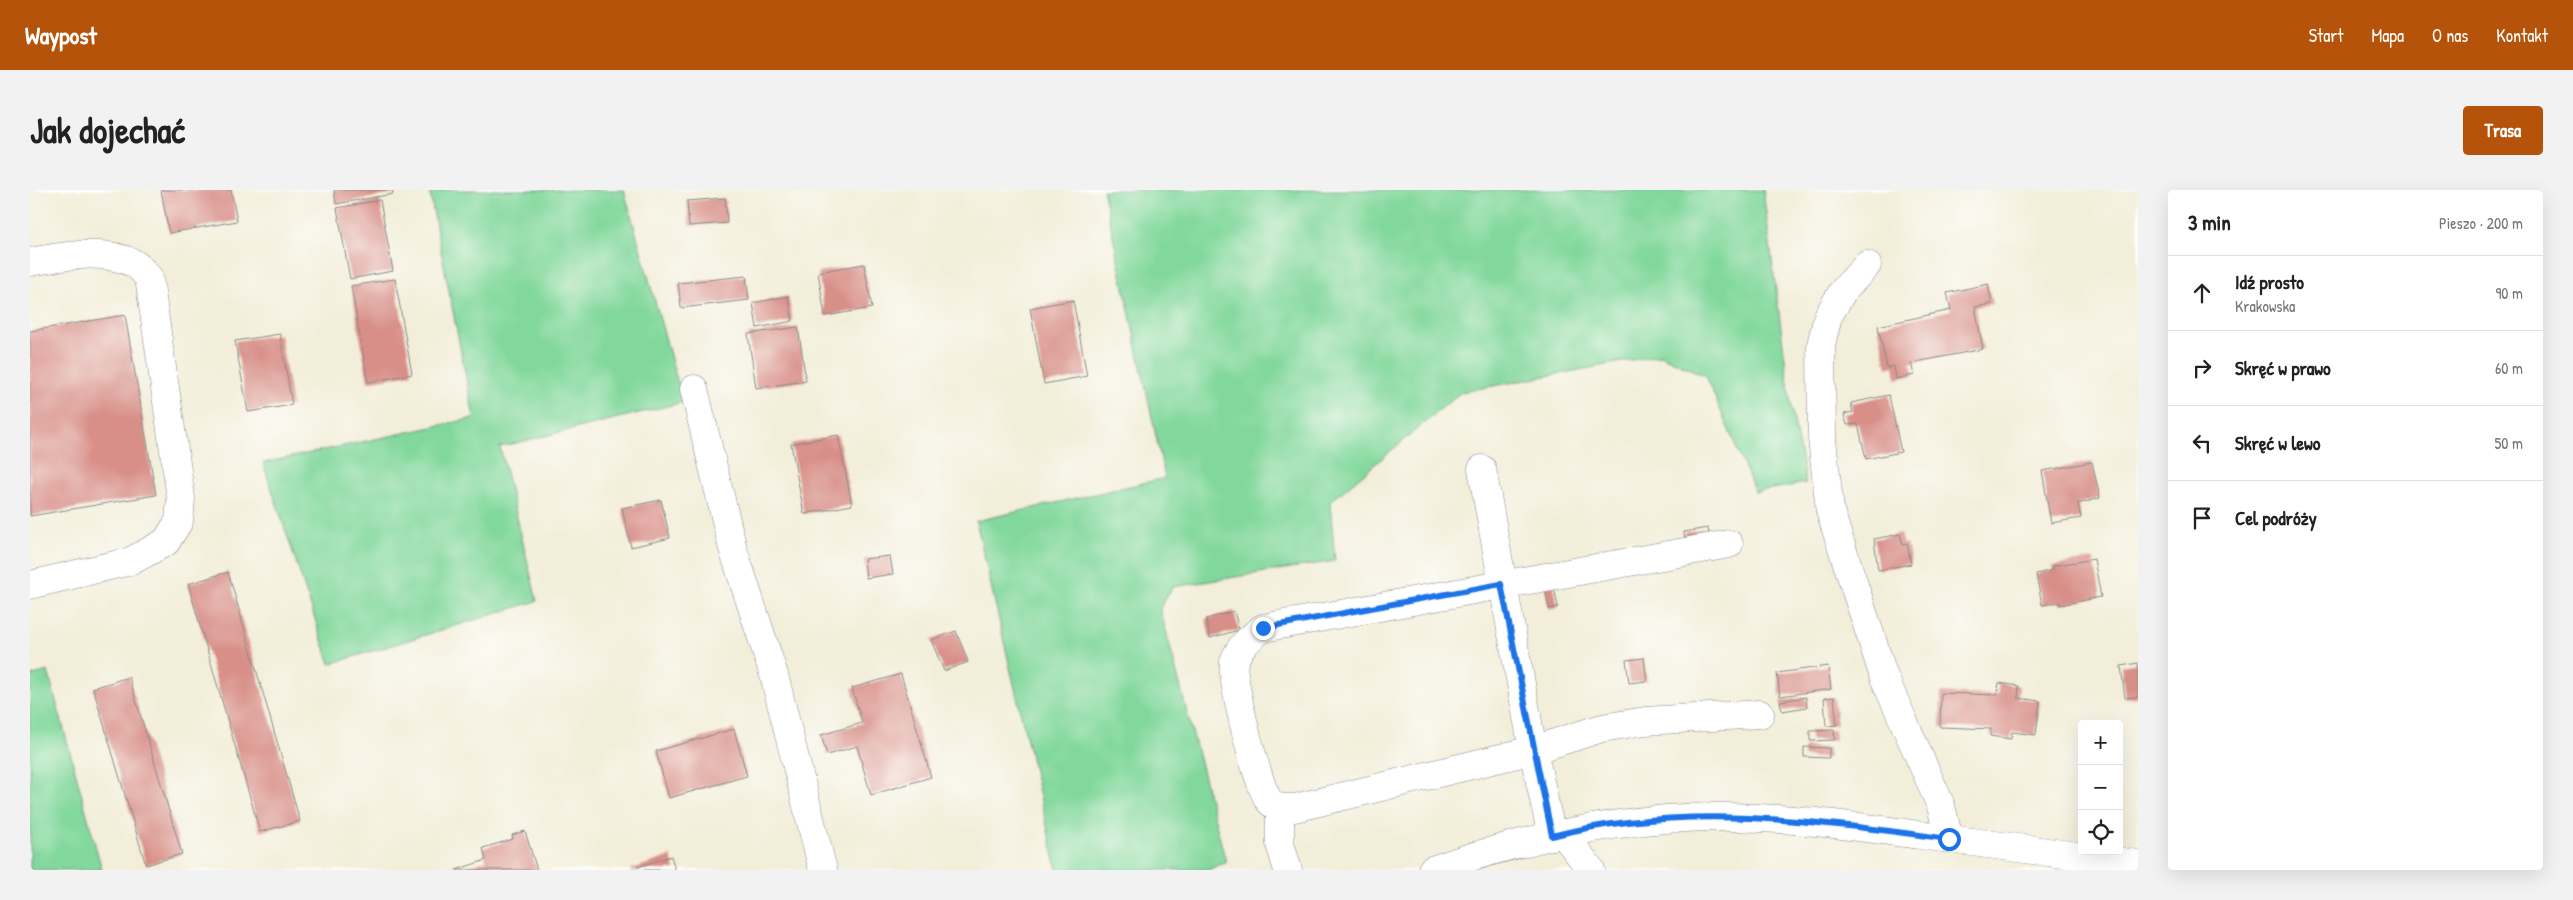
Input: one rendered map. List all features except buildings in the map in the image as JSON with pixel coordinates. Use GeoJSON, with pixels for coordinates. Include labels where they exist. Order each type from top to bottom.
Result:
{"type":"FeatureCollection","features":[{"type":"Feature","properties":{"kind":"main road"},"geometry":{"type":"LineString","coordinates":[[30,262],[89,254],[118,258],[136,265],[149,278],[181,498],[179,521],[166,542],[131,561],[30,585]]}},
{"type":"Feature","properties":{"kind":"main road"},"geometry":{"type":"LineString","coordinates":[[1867,265],[1843,291],[1828,316],[1821,345],[1822,439],[1830,511],[1884,677],[1941,806],[1949,839]]}},
{"type":"Feature","properties":{"kind":"main road"},"geometry":{"type":"LineString","coordinates":[[694,389],[733,549],[774,675],[822,870]]}},
{"type":"Feature","properties":{"kind":"main road"},"geometry":{"type":"LineString","coordinates":[[1482,469],[1501,584],[1533,750],[1557,835],[1591,870]]}},
{"type":"Feature","properties":{"kind":"main road"},"geometry":{"type":"LineString","coordinates":[[1729,544],[1263,628],[1243,644],[1234,664],[1237,690],[1260,785],[1270,802],[1280,808],[1296,808],[1533,750],[1602,728],[1645,721],[1760,714]]}},
{"type":"Feature","properties":{"kind":"main road"},"geometry":{"type":"LineString","coordinates":[[1280,808],[1280,844],[1288,870]]}},
{"type":"Feature","properties":{"kind":"main road"},"geometry":{"type":"LineString","coordinates":[[1432,870],[1497,849],[1557,835],[1623,824],[1712,817],[1803,821],[2138,864]]}},
{"type":"Feature","properties":{"kind":"green space"},"geometry":{"type":"Polygon","coordinates":[[[429,190],[624,190],[677,380],[688,401],[500,447],[537,601],[330,664],[263,463],[474,418],[429,190]]]}},
{"type":"Feature","properties":{"kind":"green space"},"geometry":{"type":"Polygon","coordinates":[[[1103,190],[1763,190],[1791,406],[1806,483],[1755,492],[1706,376],[1660,355],[1461,392],[1330,502],[1335,561],[1173,587],[1160,608],[1226,862],[1208,870],[1057,870],[976,521],[1165,478],[1103,190]]]}},
{"type":"Feature","properties":{"kind":"green space"},"geometry":{"type":"Polygon","coordinates":[[[48,671],[102,870],[30,870],[30,676],[48,671]]]}},
{"type":"Feature","properties":{"kind":"route"},"geometry":{"type":"LineString","coordinates":[[1263,628],[1501,584],[1533,750],[1552,836],[1623,824],[1712,817],[1803,821],[1949,839]]}}]}
